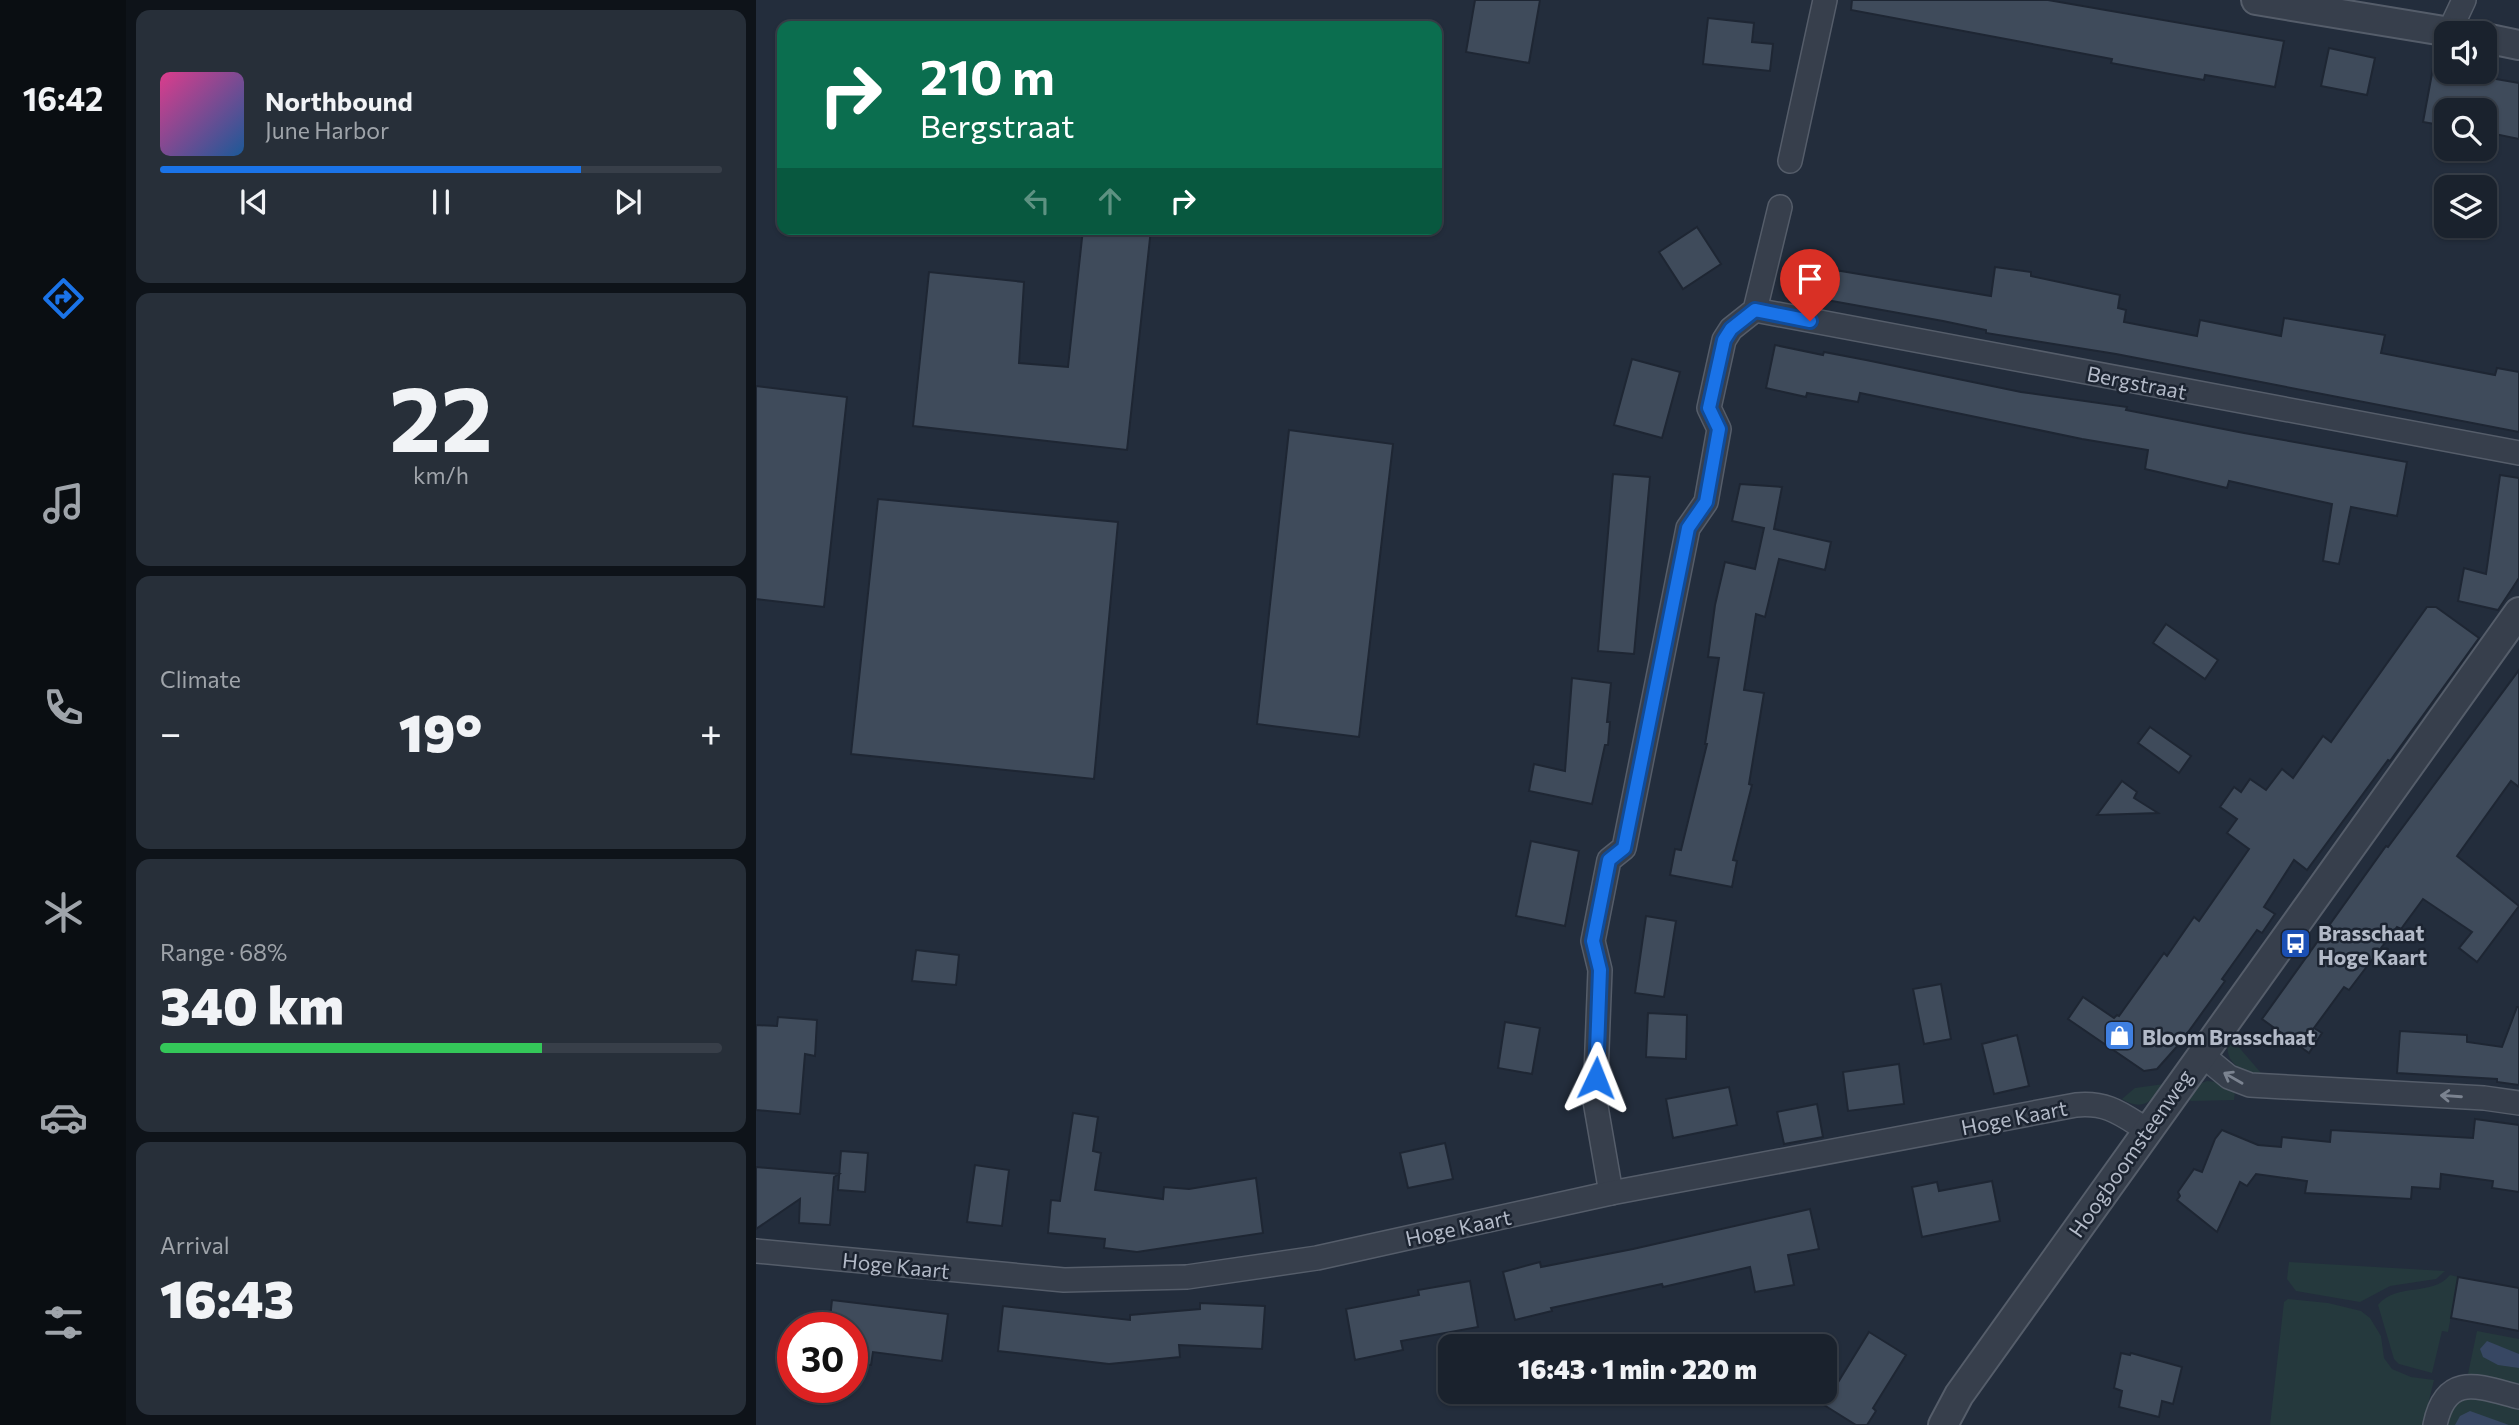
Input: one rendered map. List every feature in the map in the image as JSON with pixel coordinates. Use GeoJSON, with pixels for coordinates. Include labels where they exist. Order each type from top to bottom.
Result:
{"type":"FeatureCollection","features":[{"type":"Feature","properties":{"kind":"street"},"geometry":{"type":"LineString","coordinates":[[1790,161],[1825,0]]}},
{"type":"Feature","properties":{"kind":"street"},"geometry":{"type":"LineString","coordinates":[[2256,0],[2434,30]]}},
{"type":"Feature","properties":{"kind":"street"},"geometry":{"type":"LineString","coordinates":[[2457,21],[2464,0]]}},
{"type":"Feature","properties":{"kind":"street"},"geometry":{"type":"LineString","coordinates":[[2497,40],[2519,45]]}},
{"type":"Feature","properties":{"kind":"street"},"geometry":{"type":"LineString","coordinates":[[1611,1193],[1595,1101],[1600,970],[1593,941],[1609,860],[1624,848],[1688,528],[1706,502],[1719,429],[1709,408],[1724,340],[1731,329],[1755,310],[1780,208]]}},
{"type":"Feature","properties":{"kind":"street","name":"Bergstraat"},"geometry":{"type":"LineString","coordinates":[[1755,310],[2519,453]]}},
{"type":"Feature","properties":{"kind":"street","name":"Hoogboomsteenweg"},"geometry":{"type":"LineString","coordinates":[[1943,1425],[1959,1395],[2519,612]]}},
{"type":"Feature","properties":{"kind":"street"},"geometry":{"type":"LineString","coordinates":[[2201,1054],[2229,1077],[2250,1085],[2484,1098],[2519,1104]]}},
{"type":"Feature","properties":{"kind":"street","name":"Hoge Kaart"},"geometry":{"type":"LineString","coordinates":[[756,1251],[1064,1280],[1187,1277],[1317,1258],[1611,1193],[2086,1104],[2109,1106],[2147,1130]]}},
{"type":"Feature","properties":{"kind":"street"},"geometry":{"type":"LineString","coordinates":[[2435,1425],[2438,1410],[2449,1393],[2461,1387],[2475,1385],[2519,1397]]}},
{"type":"Feature","properties":{"kind":"green space"},"geometry":{"type":"Polygon","coordinates":[[[2230,1037],[2261,1073],[2259,1076],[2239,1068],[2230,1058],[2230,1037]]]}},
{"type":"Feature","properties":{"kind":"green space"},"geometry":{"type":"Polygon","coordinates":[[[2207,1081],[2217,1082],[2235,1092],[2234,1100],[2191,1101],[2187,1097],[2197,1085],[2207,1081]]]}},
{"type":"Feature","properties":{"kind":"green space"},"geometry":{"type":"Polygon","coordinates":[[[2164,1084],[2146,1103],[2135,1105],[2122,1099],[2135,1088],[2164,1084]]]}},
{"type":"Feature","properties":{"kind":"green space"},"geometry":{"type":"Polygon","coordinates":[[[2289,1262],[2445,1271],[2436,1279],[2390,1286],[2360,1302],[2296,1291],[2287,1279],[2289,1262]]]}},
{"type":"Feature","properties":{"kind":"green space"},"geometry":{"type":"Polygon","coordinates":[[[2450,1275],[2458,1277],[2448,1332],[2442,1331],[2432,1373],[2399,1364],[2394,1359],[2378,1305],[2395,1294],[2434,1286],[2450,1275]]]}},
{"type":"Feature","properties":{"kind":"green space"},"geometry":{"type":"Polygon","coordinates":[[[2288,1299],[2328,1303],[2361,1311],[2370,1318],[2381,1336],[2384,1358],[2392,1369],[2411,1377],[2434,1380],[2423,1425],[2270,1425],[2284,1302],[2288,1299]]]}},
{"type":"Feature","properties":{"kind":"green space"},"geometry":{"type":"Polygon","coordinates":[[[2477,1331],[2519,1339],[2519,1387],[2468,1374],[2477,1331]]]}},
{"type":"Feature","properties":{"kind":"green space"},"geometry":{"type":"Polygon","coordinates":[[[2469,1396],[2519,1407],[2519,1425],[2448,1425],[2454,1407],[2469,1396]]]}},
{"type":"Feature","properties":{"kind":"water"},"geometry":{"type":"Polygon","coordinates":[[[2487,1341],[2519,1354],[2519,1368],[2498,1365],[2483,1357],[2480,1349],[2487,1341]]]}},
{"type":"Feature","properties":{"kind":"water"},"geometry":{"type":"Polygon","coordinates":[[[2470,1411],[2509,1425],[2455,1425],[2460,1416],[2470,1411]]]}},
{"type":"Feature","properties":{"kind":"building"},"geometry":{"type":"Polygon","coordinates":[[[1475,0],[1540,0],[1529,63],[1466,52],[1475,0]]]}},
{"type":"Feature","properties":{"kind":"building"},"geometry":{"type":"Polygon","coordinates":[[[1852,0],[2048,0],[2284,41],[2275,87],[2205,75],[2204,80],[2170,74],[2111,63],[2112,59],[1851,10],[1852,0]]]}},
{"type":"Feature","properties":{"kind":"building"},"geometry":{"type":"Polygon","coordinates":[[[1708,18],[1754,23],[1752,42],[1773,44],[1770,71],[1703,64],[1708,18]]]}},
{"type":"Feature","properties":{"kind":"building"},"geometry":{"type":"Polygon","coordinates":[[[2329,48],[2375,58],[2367,95],[2321,86],[2329,48]]]}},
{"type":"Feature","properties":{"kind":"building"},"geometry":{"type":"Polygon","coordinates":[[[2433,68],[2434,84],[2497,84],[2497,79],[2519,83],[2519,139],[2497,134],[2497,98],[2434,98],[2434,124],[2423,122],[2433,68]]]}},
{"type":"Feature","properties":{"kind":"building"},"geometry":{"type":"Polygon","coordinates":[[[1697,227],[1721,264],[1683,289],[1659,252],[1697,227]]]}},
{"type":"Feature","properties":{"kind":"building"},"geometry":{"type":"Polygon","coordinates":[[[1082,235],[1150,235],[1127,450],[913,426],[929,272],[1024,282],[1019,363],[1068,367],[1082,235]]]}},
{"type":"Feature","properties":{"kind":"building"},"geometry":{"type":"Polygon","coordinates":[[[1799,264],[1991,296],[1995,267],[2031,272],[2031,276],[2120,295],[2118,308],[2126,310],[2124,322],[2197,336],[2200,320],[2281,336],[2284,318],[2385,335],[2381,353],[2495,375],[2497,368],[2519,372],[2519,432],[2116,354],[1986,333],[1986,330],[1943,321],[1793,294],[1799,264]]]}},
{"type":"Feature","properties":{"kind":"building"},"geometry":{"type":"Polygon","coordinates":[[[1775,345],[1866,360],[2021,392],[2127,407],[2126,410],[2407,462],[2397,516],[2351,507],[2339,564],[2323,561],[2332,504],[2229,481],[2227,488],[2145,469],[2148,450],[1860,393],[1858,402],[1807,393],[1806,397],[1766,388],[1775,345]]]}},
{"type":"Feature","properties":{"kind":"building"},"geometry":{"type":"Polygon","coordinates":[[[1632,359],[1680,372],[1662,438],[1614,425],[1632,359]]]}},
{"type":"Feature","properties":{"kind":"building"},"geometry":{"type":"Polygon","coordinates":[[[756,386],[847,397],[824,607],[756,599],[756,386]]]}},
{"type":"Feature","properties":{"kind":"building"},"geometry":{"type":"Polygon","coordinates":[[[1289,430],[1393,444],[1359,737],[1257,724],[1289,430]]]}},
{"type":"Feature","properties":{"kind":"building"},"geometry":{"type":"Polygon","coordinates":[[[1613,474],[1650,477],[1634,654],[1598,651],[1613,474]]]}},
{"type":"Feature","properties":{"kind":"building"},"geometry":{"type":"Polygon","coordinates":[[[2500,475],[2519,478],[2519,578],[2498,610],[2458,601],[2464,568],[2486,574],[2500,475]]]}},
{"type":"Feature","properties":{"kind":"building"},"geometry":{"type":"Polygon","coordinates":[[[1740,484],[1782,487],[1774,529],[1831,542],[1825,570],[1779,559],[1765,617],[1756,614],[1744,690],[1764,693],[1749,784],[1752,785],[1733,860],[1737,861],[1732,887],[1670,875],[1675,849],[1681,850],[1707,744],[1719,658],[1708,657],[1715,605],[1725,562],[1755,569],[1764,528],[1732,521],[1740,484]]]}},
{"type":"Feature","properties":{"kind":"building"},"geometry":{"type":"Polygon","coordinates":[[[878,499],[1118,522],[1094,779],[851,754],[878,499]]]}},
{"type":"Feature","properties":{"kind":"building"},"geometry":{"type":"Polygon","coordinates":[[[2427,607],[2436,607],[2479,638],[2307,870],[2294,860],[2264,907],[2275,914],[2262,933],[2257,930],[2222,979],[2225,981],[2181,1042],[2157,1069],[2144,1071],[2068,1019],[2083,997],[2114,1018],[2119,1016],[2164,953],[2167,956],[2194,917],[2199,921],[2249,849],[2227,833],[2237,819],[2220,807],[2234,787],[2241,792],[2250,779],[2266,790],[2282,769],[2293,778],[2323,736],[2331,742],[2427,607]]]}},
{"type":"Feature","properties":{"kind":"building"},"geometry":{"type":"Polygon","coordinates":[[[2166,624],[2218,660],[2205,679],[2153,643],[2166,624]]]}},
{"type":"Feature","properties":{"kind":"building"},"geometry":{"type":"Polygon","coordinates":[[[2519,670],[2519,787],[2511,781],[2457,856],[2519,906],[2477,962],[2459,948],[2472,932],[2423,899],[2401,929],[2397,927],[2349,990],[2344,987],[2314,1028],[2322,1033],[2309,1053],[2262,1019],[2386,846],[2388,847],[2519,670]]]}},
{"type":"Feature","properties":{"kind":"building"},"geometry":{"type":"Polygon","coordinates":[[[1572,678],[1611,683],[1607,722],[1610,722],[1608,745],[1605,745],[1592,804],[1529,791],[1534,764],[1565,771],[1572,678]]]}},
{"type":"Feature","properties":{"kind":"building"},"geometry":{"type":"Polygon","coordinates":[[[2150,727],[2191,756],[2179,773],[2138,743],[2150,727]]]}},
{"type":"Feature","properties":{"kind":"building"},"geometry":{"type":"Polygon","coordinates":[[[2122,781],[2137,792],[2134,798],[2158,813],[2097,815],[2122,781]]]}},
{"type":"Feature","properties":{"kind":"building"},"geometry":{"type":"Polygon","coordinates":[[[1531,841],[1579,851],[1565,926],[1516,916],[1531,841]]]}},
{"type":"Feature","properties":{"kind":"building"},"geometry":{"type":"Polygon","coordinates":[[[1646,916],[1676,921],[1664,997],[1635,993],[1646,916]]]}},
{"type":"Feature","properties":{"kind":"building"},"geometry":{"type":"Polygon","coordinates":[[[916,950],[959,955],[956,985],[912,981],[916,950]]]}},
{"type":"Feature","properties":{"kind":"building"},"geometry":{"type":"Polygon","coordinates":[[[1941,984],[1951,1039],[1924,1044],[1913,989],[1941,984]]]}},
{"type":"Feature","properties":{"kind":"building"},"geometry":{"type":"Polygon","coordinates":[[[2517,1007],[2519,1085],[2497,1082],[2497,1079],[2397,1073],[2400,1031],[2467,1035],[2467,1042],[2502,1047],[2517,1007]]]}},
{"type":"Feature","properties":{"kind":"building"},"geometry":{"type":"Polygon","coordinates":[[[1648,1013],[1687,1015],[1686,1059],[1646,1057],[1648,1013]]]}},
{"type":"Feature","properties":{"kind":"building"},"geometry":{"type":"Polygon","coordinates":[[[778,1017],[817,1020],[815,1056],[805,1054],[800,1114],[756,1110],[756,1025],[777,1026],[778,1017]]]}},
{"type":"Feature","properties":{"kind":"building"},"geometry":{"type":"Polygon","coordinates":[[[1505,1022],[1540,1028],[1532,1074],[1498,1068],[1505,1022]]]}},
{"type":"Feature","properties":{"kind":"building"},"geometry":{"type":"Polygon","coordinates":[[[2017,1035],[2029,1086],[1994,1094],[1982,1044],[2017,1035]]]}},
{"type":"Feature","properties":{"kind":"building"},"geometry":{"type":"Polygon","coordinates":[[[1899,1064],[1904,1104],[1848,1111],[1843,1072],[1899,1064]]]}},
{"type":"Feature","properties":{"kind":"building"},"geometry":{"type":"Polygon","coordinates":[[[1729,1087],[1737,1125],[1673,1138],[1666,1099],[1729,1087]]]}},
{"type":"Feature","properties":{"kind":"building"},"geometry":{"type":"Polygon","coordinates":[[[1817,1104],[1823,1137],[1784,1144],[1777,1112],[1817,1104]]]}},
{"type":"Feature","properties":{"kind":"building"},"geometry":{"type":"Polygon","coordinates":[[[1073,1113],[1098,1117],[1093,1151],[1101,1153],[1095,1190],[1163,1199],[1164,1187],[1189,1189],[1256,1178],[1263,1233],[1137,1252],[1104,1248],[1105,1239],[1048,1233],[1051,1200],[1060,1201],[1073,1113]]]}},
{"type":"Feature","properties":{"kind":"building"},"geometry":{"type":"Polygon","coordinates":[[[2475,1119],[2519,1125],[2519,1192],[2492,1188],[2493,1181],[2441,1174],[2440,1189],[2412,1187],[2411,1199],[2305,1193],[2307,1181],[2256,1174],[2247,1186],[2240,1182],[2217,1232],[2177,1200],[2180,1196],[2178,1192],[2194,1169],[2202,1172],[2215,1139],[2222,1130],[2258,1145],[2281,1147],[2282,1137],[2330,1142],[2331,1130],[2473,1138],[2475,1119]]]}},
{"type":"Feature","properties":{"kind":"building"},"geometry":{"type":"Polygon","coordinates":[[[1445,1143],[1453,1179],[1408,1188],[1400,1153],[1445,1143]]]}},
{"type":"Feature","properties":{"kind":"building"},"geometry":{"type":"Polygon","coordinates":[[[841,1151],[868,1153],[865,1192],[838,1190],[841,1151]]]}},
{"type":"Feature","properties":{"kind":"building"},"geometry":{"type":"Polygon","coordinates":[[[975,1165],[1009,1170],[1002,1226],[967,1222],[975,1165]]]}},
{"type":"Feature","properties":{"kind":"building"},"geometry":{"type":"Polygon","coordinates":[[[756,1167],[839,1174],[834,1177],[830,1225],[799,1223],[800,1199],[756,1229],[756,1167]]]}},
{"type":"Feature","properties":{"kind":"building"},"geometry":{"type":"Polygon","coordinates":[[[1992,1181],[2000,1221],[1922,1237],[1912,1187],[1937,1182],[1939,1191],[1992,1181]]]}},
{"type":"Feature","properties":{"kind":"building"},"geometry":{"type":"Polygon","coordinates":[[[1810,1209],[1819,1249],[1788,1255],[1794,1285],[1755,1292],[1750,1267],[1551,1308],[1552,1311],[1515,1320],[1503,1272],[1540,1262],[1541,1267],[1633,1249],[1810,1209]]]}},
{"type":"Feature","properties":{"kind":"building"},"geometry":{"type":"Polygon","coordinates":[[[2458,1277],[2519,1288],[2519,1331],[2451,1318],[2458,1277]]]}},
{"type":"Feature","properties":{"kind":"building"},"geometry":{"type":"Polygon","coordinates":[[[1470,1281],[1478,1327],[1401,1341],[1403,1350],[1355,1360],[1346,1309],[1419,1295],[1418,1290],[1470,1281]]]}},
{"type":"Feature","properties":{"kind":"building"},"geometry":{"type":"Polygon","coordinates":[[[832,1300],[948,1314],[942,1361],[873,1352],[871,1365],[868,1365],[868,1312],[831,1312],[832,1300]]]}},
{"type":"Feature","properties":{"kind":"building"},"geometry":{"type":"Polygon","coordinates":[[[1200,1303],[1265,1306],[1262,1349],[1179,1345],[1180,1357],[1109,1364],[998,1351],[1003,1306],[1130,1320],[1130,1315],[1200,1309],[1200,1303]]]}},
{"type":"Feature","properties":{"kind":"building"},"geometry":{"type":"Polygon","coordinates":[[[1869,1332],[1906,1355],[1873,1408],[1876,1411],[1867,1425],[1856,1425],[1824,1405],[1837,1404],[1837,1384],[1869,1332]]]}},
{"type":"Feature","properties":{"kind":"building"},"geometry":{"type":"Polygon","coordinates":[[[2121,1353],[2131,1353],[2182,1367],[2173,1404],[2162,1401],[2159,1417],[2119,1407],[2122,1391],[2114,1388],[2121,1353]]]}},
{"type":"Feature","properties":{"kind":"place","name":"Brasschaat Hoge Kaart"},"geometry":{"type":"Point","coordinates":[2295,944]}},
{"type":"Feature","properties":{"kind":"place","name":"Bloom Brasschaat"},"geometry":{"type":"Point","coordinates":[2119,1036]}},
{"type":"Feature","properties":{"kind":"route"},"geometry":{"type":"LineString","coordinates":[[1596,1078],[1600,970],[1593,941],[1609,860],[1624,848],[1688,528],[1706,502],[1719,429],[1709,408],[1724,340],[1731,329],[1755,310],[1810,321]]}}]}
